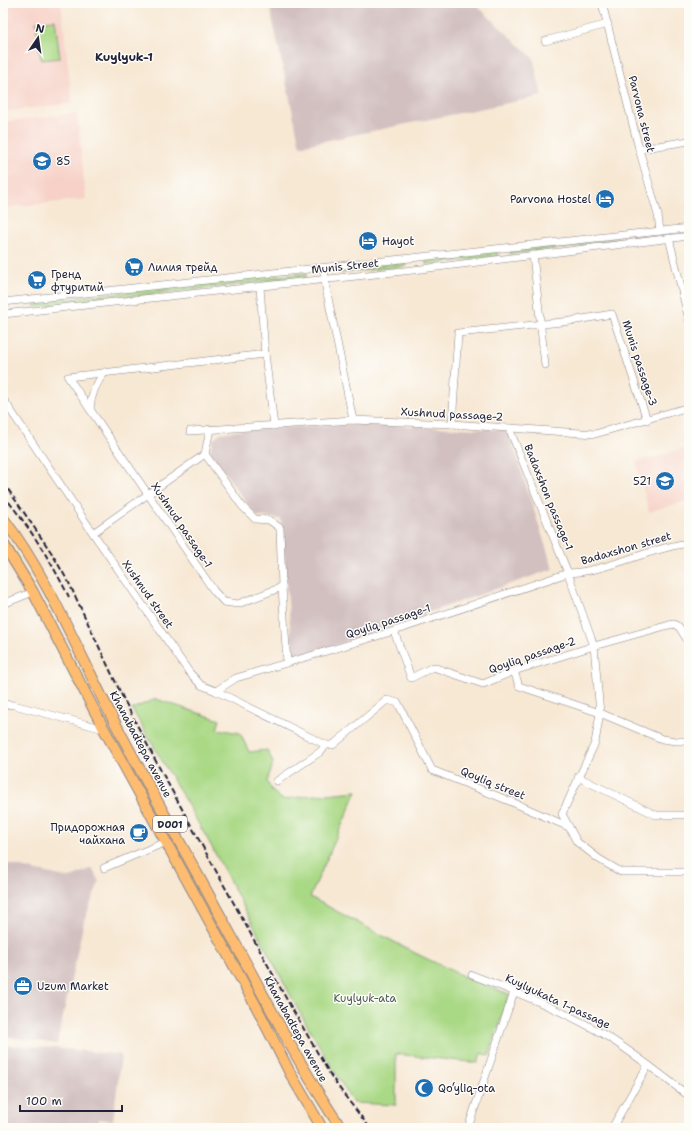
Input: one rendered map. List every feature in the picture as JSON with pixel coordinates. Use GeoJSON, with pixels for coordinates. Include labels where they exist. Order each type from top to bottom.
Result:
{"type":"FeatureCollection","features":[{"type":"Feature","properties":{"kind":"highway","name":"Khanabadtepa avenue"},"geometry":{"type":"LineString","coordinates":[[3,518],[42,577],[114,721],[292,1047],[341,1128]]}},
{"type":"Feature","properties":{"kind":"highway","name":"D001"},"geometry":{"type":"LineString","coordinates":[[3,543],[33,592],[104,729],[256,1006],[291,1074],[322,1128]]}},
{"type":"Feature","properties":{"kind":"highway"},"geometry":{"type":"LineString","coordinates":[[166,842],[177,837]]}},
{"type":"Feature","properties":{"kind":"street","name":"Parvona street"},"geometry":{"type":"LineString","coordinates":[[602,3],[639,149],[658,215],[660,231]]}},
{"type":"Feature","properties":{"kind":"street"},"geometry":{"type":"LineString","coordinates":[[545,41],[608,24]]}},
{"type":"Feature","properties":{"kind":"street"},"geometry":{"type":"LineString","coordinates":[[639,149],[689,141]]}},
{"type":"Feature","properties":{"kind":"street","name":"Munis Street"},"geometry":{"type":"LineString","coordinates":[[3,302],[689,228]]}},
{"type":"Feature","properties":{"kind":"street","name":"Munis Street"},"geometry":{"type":"LineString","coordinates":[[3,314],[413,270],[689,236]]}},
{"type":"Feature","properties":{"kind":"street"},"geometry":{"type":"LineString","coordinates":[[669,238],[689,320]]}},
{"type":"Feature","properties":{"kind":"street"},"geometry":{"type":"LineString","coordinates":[[504,247],[506,258]]}},
{"type":"Feature","properties":{"kind":"street"},"geometry":{"type":"LineString","coordinates":[[533,255],[545,365]]}},
{"type":"Feature","properties":{"kind":"street"},"geometry":{"type":"LineString","coordinates":[[411,258],[413,270]]}},
{"type":"Feature","properties":{"kind":"street"},"geometry":{"type":"LineString","coordinates":[[324,268],[334,331],[353,420]]}},
{"type":"Feature","properties":{"kind":"street"},"geometry":{"type":"LineString","coordinates":[[260,287],[265,354],[274,426]]}},
{"type":"Feature","properties":{"kind":"street"},"geometry":{"type":"LineString","coordinates":[[28,299],[30,310]]}},
{"type":"Feature","properties":{"kind":"street","name":"Munis passage-3"},"geometry":{"type":"LineString","coordinates":[[452,424],[458,333],[612,314],[646,420]]}},
{"type":"Feature","properties":{"kind":"street","name":"Xushnud passage-1"},"geometry":{"type":"LineString","coordinates":[[265,354],[68,377],[214,591],[224,602],[238,604],[282,587]]}},
{"type":"Feature","properties":{"kind":"street"},"geometry":{"type":"LineString","coordinates":[[90,408],[91,397],[98,381],[105,372]]}},
{"type":"Feature","properties":{"kind":"street","name":"Xushnud street"},"geometry":{"type":"LineString","coordinates":[[3,398],[188,672],[201,685],[216,691],[324,748]]}},
{"type":"Feature","properties":{"kind":"street","name":"Xushnud passage-2"},"geometry":{"type":"LineString","coordinates":[[190,431],[353,420],[452,424],[595,434],[689,407]]}},
{"type":"Feature","properties":{"kind":"street","name":"Badaxshon passage-1"},"geometry":{"type":"LineString","coordinates":[[509,428],[568,574],[594,646],[600,713],[595,743],[562,814],[569,827]]}},
{"type":"Feature","properties":{"kind":"street"},"geometry":{"type":"LineString","coordinates":[[93,533],[205,454],[210,430]]}},
{"type":"Feature","properties":{"kind":"street"},"geometry":{"type":"LineString","coordinates":[[205,454],[242,506],[255,519],[269,520],[280,528],[287,663]]}},
{"type":"Feature","properties":{"kind":"street","name":"Badaxshon street"},"geometry":{"type":"LineString","coordinates":[[568,574],[596,570],[673,545],[689,543]]}},
{"type":"Feature","properties":{"kind":"street","name":"Qoyliq passage-1"},"geometry":{"type":"LineString","coordinates":[[216,691],[236,678],[394,631],[568,574]]}},
{"type":"Feature","properties":{"kind":"street"},"geometry":{"type":"LineString","coordinates":[[3,604],[33,592]]}},
{"type":"Feature","properties":{"kind":"street","name":"Qoyliq passage-2"},"geometry":{"type":"LineString","coordinates":[[394,631],[411,678],[433,667],[483,684],[514,671],[594,646],[674,624],[679,627],[689,643]]}},
{"type":"Feature","properties":{"kind":"street"},"geometry":{"type":"LineString","coordinates":[[514,671],[519,686],[600,713],[662,739],[689,741]]}},
{"type":"Feature","properties":{"kind":"street","name":"Qoyliq street"},"geometry":{"type":"LineString","coordinates":[[277,781],[324,748],[333,745],[387,700],[398,703],[432,770],[569,827]]}},
{"type":"Feature","properties":{"kind":"street"},"geometry":{"type":"LineString","coordinates":[[3,704],[14,705],[104,729]]}},
{"type":"Feature","properties":{"kind":"street"},"geometry":{"type":"LineString","coordinates":[[578,777],[656,815],[689,815]]}},
{"type":"Feature","properties":{"kind":"street"},"geometry":{"type":"LineString","coordinates":[[569,827],[577,842],[599,859],[621,872],[689,872]]}},
{"type":"Feature","properties":{"kind":"street"},"geometry":{"type":"LineString","coordinates":[[104,868],[166,842]]}},
{"type":"Feature","properties":{"kind":"street","name":"Kuylyukata 1-passage"},"geometry":{"type":"LineString","coordinates":[[472,975],[514,992],[601,1033],[648,1065],[689,1096]]}},
{"type":"Feature","properties":{"kind":"street"},"geometry":{"type":"LineString","coordinates":[[468,1128],[514,992]]}},
{"type":"Feature","properties":{"kind":"street"},"geometry":{"type":"LineString","coordinates":[[612,1128],[648,1065]]}},
{"type":"Feature","properties":{"kind":"shaded area"},"geometry":{"type":"Polygon","coordinates":[[[3,3],[61,3],[72,103],[3,112],[3,3]]]}},
{"type":"Feature","properties":{"kind":"shaded area"},"geometry":{"type":"Polygon","coordinates":[[[269,3],[474,3],[533,58],[542,96],[300,146],[269,3]]]}},
{"type":"Feature","properties":{"kind":"shaded area","name":"85"},"geometry":{"type":"Polygon","coordinates":[[[77,113],[86,199],[3,208],[3,122],[77,113]]]}},
{"type":"Feature","properties":{"kind":"shaded area"},"geometry":{"type":"Polygon","coordinates":[[[353,424],[508,430],[553,569],[293,660],[281,519],[256,516],[210,452],[213,440],[220,433],[256,429],[353,424]]]}},
{"type":"Feature","properties":{"kind":"shaded area","name":"521"},"geometry":{"type":"Polygon","coordinates":[[[689,447],[689,500],[649,512],[636,462],[689,447]]]}},
{"type":"Feature","properties":{"kind":"shaded area"},"geometry":{"type":"Polygon","coordinates":[[[3,863],[69,878],[92,868],[99,882],[84,921],[57,1044],[3,1036],[3,863]]]}},
{"type":"Feature","properties":{"kind":"shaded area"},"geometry":{"type":"Polygon","coordinates":[[[3,1045],[55,1048],[121,1055],[113,1121],[99,1119],[97,1128],[3,1128],[3,1045]]]}},
{"type":"Feature","properties":{"kind":"green space"},"geometry":{"type":"Polygon","coordinates":[[[55,20],[60,58],[41,60],[36,22],[55,20]]]}},
{"type":"Feature","properties":{"kind":"green space"},"geometry":{"type":"Polygon","coordinates":[[[645,237],[645,239],[510,254],[510,251],[645,237]]]}},
{"type":"Feature","properties":{"kind":"green space"},"geometry":{"type":"Polygon","coordinates":[[[497,252],[498,256],[426,264],[426,260],[497,252]]]}},
{"type":"Feature","properties":{"kind":"green space"},"geometry":{"type":"Polygon","coordinates":[[[406,262],[406,266],[340,273],[340,269],[406,262]]]}},
{"type":"Feature","properties":{"kind":"green space"},"geometry":{"type":"Polygon","coordinates":[[[306,273],[306,277],[35,307],[34,302],[306,273]]]}},
{"type":"Feature","properties":{"kind":"green space","name":"Kuylyuk-ata"},"geometry":{"type":"Polygon","coordinates":[[[156,699],[220,720],[217,729],[240,733],[249,752],[267,750],[273,762],[267,782],[273,792],[283,800],[305,796],[357,791],[310,897],[415,953],[469,979],[509,994],[489,1056],[481,1053],[478,1063],[396,1054],[396,1105],[353,1103],[300,1013],[208,840],[132,709],[156,699]]]}},
{"type":"Feature","properties":{"kind":"railway"},"geometry":{"type":"LineString","coordinates":[[3,482],[51,552],[69,583],[124,700],[160,769],[287,1000],[331,1076],[370,1128]]}},
{"type":"Feature","properties":{"kind":"railway"},"geometry":{"type":"LineString","coordinates":[[3,495],[39,544],[69,597]]}},
{"type":"Feature","properties":{"kind":"place","name":"85"},"geometry":{"type":"Point","coordinates":[42,161]}},
{"type":"Feature","properties":{"kind":"place","name":"Parvona Hostel"},"geometry":{"type":"Point","coordinates":[605,199]}},
{"type":"Feature","properties":{"kind":"place","name":"Hayot"},"geometry":{"type":"Point","coordinates":[368,241]}},
{"type":"Feature","properties":{"kind":"place","name":"Лилия трейд"},"geometry":{"type":"Point","coordinates":[134,267]}},
{"type":"Feature","properties":{"kind":"place","name":"Гренд фтуритий"},"geometry":{"type":"Point","coordinates":[37,280]}},
{"type":"Feature","properties":{"kind":"place","name":"521"},"geometry":{"type":"Point","coordinates":[665,481]}},
{"type":"Feature","properties":{"kind":"place","name":"Придорожная чайхана"},"geometry":{"type":"Point","coordinates":[139,833]}},
{"type":"Feature","properties":{"kind":"place","name":"Uzum Market"},"geometry":{"type":"Point","coordinates":[23,986]}},
{"type":"Feature","properties":{"kind":"place","name":"Qo‘yliq-ota"},"geometry":{"type":"Point","coordinates":[424,1088]}},
{"type":"Feature","properties":{"kind":"district","name":"Kuylyuk-1"},"geometry":{"type":"Point","coordinates":[124,57]}}]}
